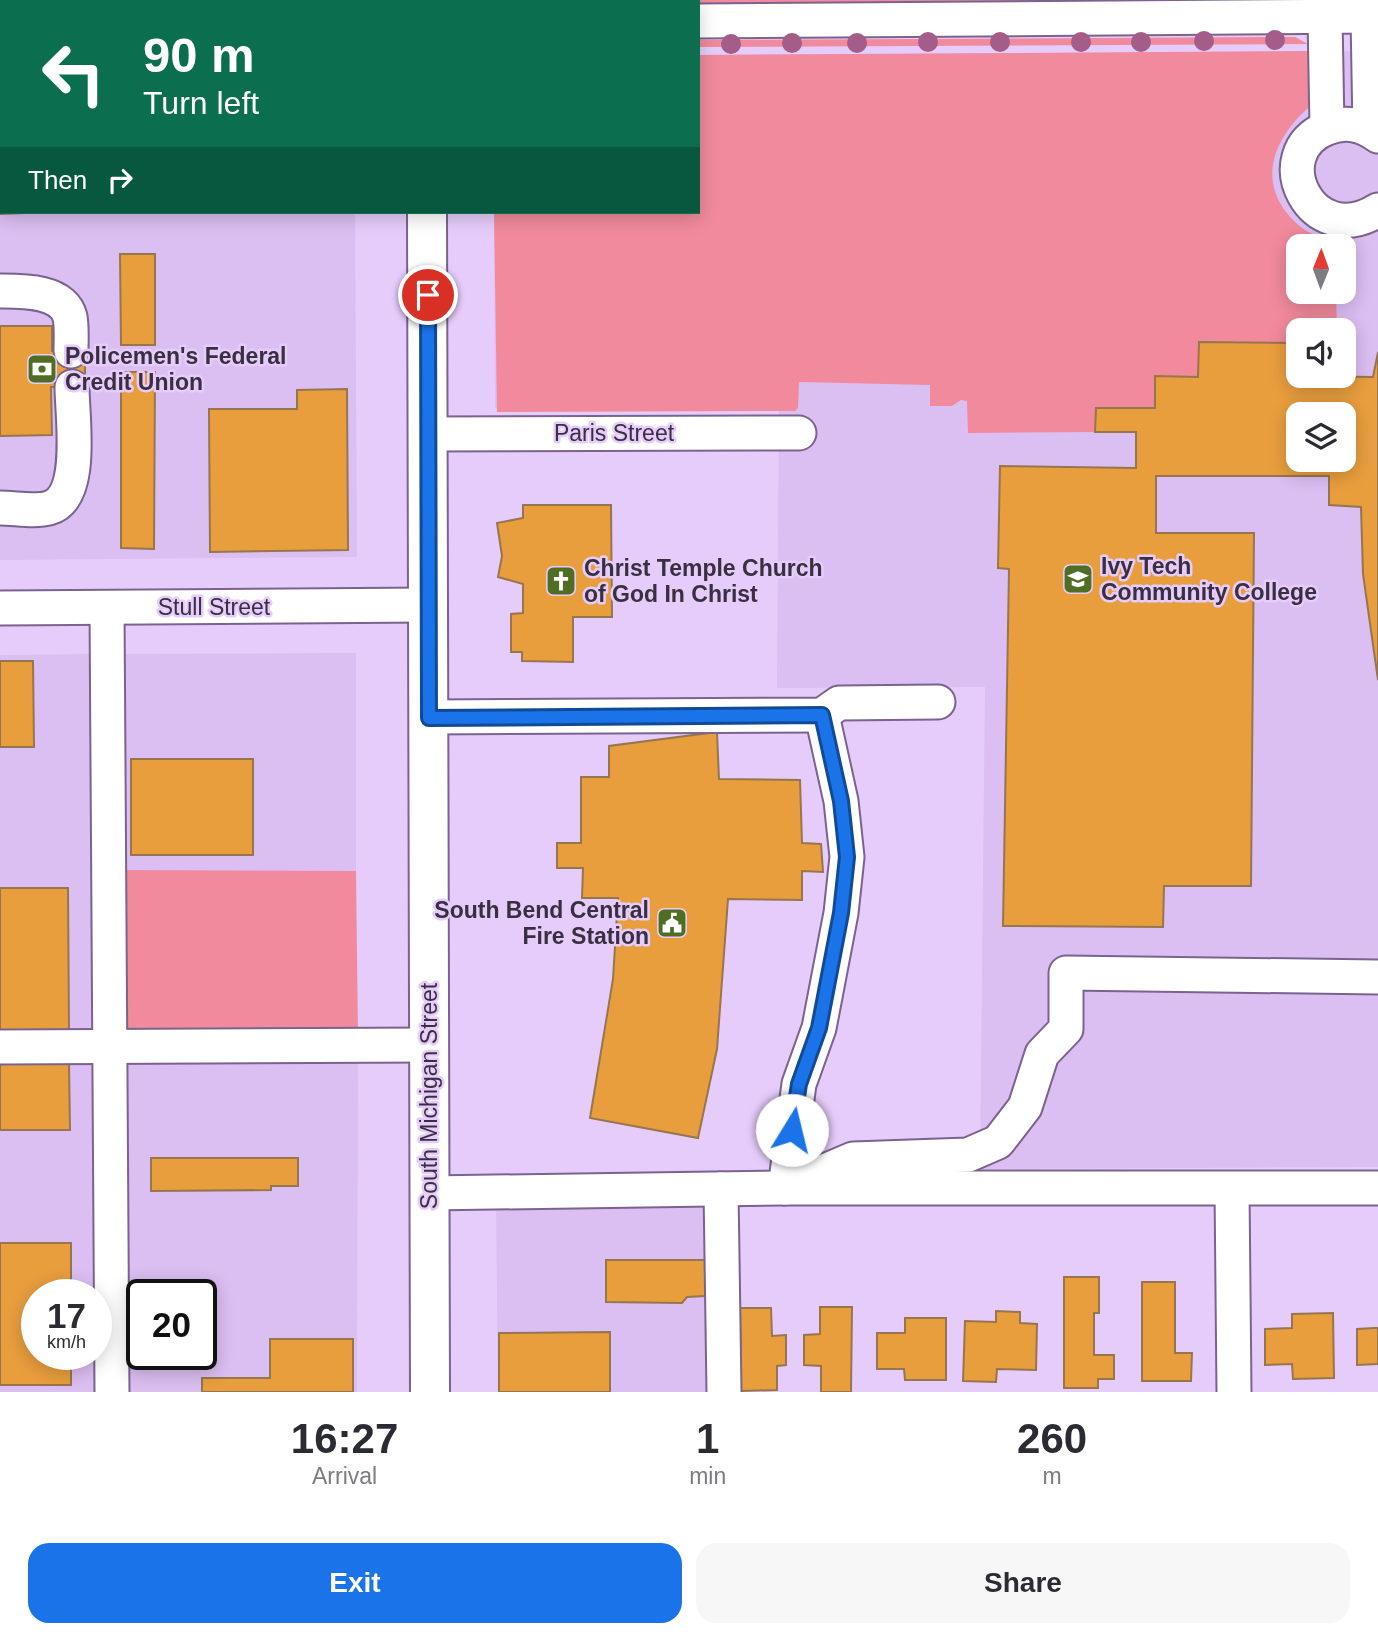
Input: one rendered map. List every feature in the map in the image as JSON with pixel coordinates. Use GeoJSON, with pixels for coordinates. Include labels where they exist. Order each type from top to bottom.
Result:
{"type":"FeatureCollection","features":[{"type":"Feature","properties":{"kind":"main road","name":"South Michigan Street"},"geometry":{"type":"LineString","coordinates":[[427,214],[430,1392]]}},
{"type":"Feature","properties":{"kind":"street"},"geometry":{"type":"LineString","coordinates":[[1327,128],[1329,9]]}},
{"type":"Feature","properties":{"kind":"street"},"geometry":{"type":"LineString","coordinates":[[700,21],[1329,9],[1369,11],[1374,132],[1347,123],[1327,128],[1308,142],[1300,155],[1297,172],[1307,202],[1334,220],[1357,219],[1378,210]]}},
{"type":"Feature","properties":{"kind":"street"},"geometry":{"type":"LineString","coordinates":[[0,291],[28,291],[58,300],[70,315],[71,351]]}},
{"type":"Feature","properties":{"kind":"street"},"geometry":{"type":"LineString","coordinates":[[0,508],[49,508],[66,498],[73,479],[72,387]]}},
{"type":"Feature","properties":{"kind":"street","name":"Paris Street"},"geometry":{"type":"LineString","coordinates":[[429,434],[799,433]]}},
{"type":"Feature","properties":{"kind":"street","name":"Stull Street"},"geometry":{"type":"LineString","coordinates":[[0,608],[428,606]]}},
{"type":"Feature","properties":{"kind":"street"},"geometry":{"type":"LineString","coordinates":[[107,608],[112,1392]]}},
{"type":"Feature","properties":{"kind":"street"},"geometry":{"type":"LineString","coordinates":[[429,718],[822,715],[839,703],[938,702]]}},
{"type":"Feature","properties":{"kind":"street"},"geometry":{"type":"LineString","coordinates":[[785,1188],[799,1084],[819,1028],[841,913],[847,857],[841,801],[822,715]]}},
{"type":"Feature","properties":{"kind":"street"},"geometry":{"type":"LineString","coordinates":[[785,1188],[853,1159],[968,1155],[998,1142],[1025,1107],[1042,1054],[1066,1029],[1066,973],[1378,976]]}},
{"type":"Feature","properties":{"kind":"street"},"geometry":{"type":"LineString","coordinates":[[0,1047],[430,1045]]}},
{"type":"Feature","properties":{"kind":"street"},"geometry":{"type":"LineString","coordinates":[[429,1193],[785,1188],[1378,1188]]}},
{"type":"Feature","properties":{"kind":"street"},"geometry":{"type":"LineString","coordinates":[[721,1189],[724,1392]]}},
{"type":"Feature","properties":{"kind":"street"},"geometry":{"type":"LineString","coordinates":[[1232,1189],[1234,1392]]}},
{"type":"Feature","properties":{"kind":"shaded area"},"geometry":{"type":"Polygon","coordinates":[[[700,0],[1279,0],[700,4],[700,0]]]}},
{"type":"Feature","properties":{"kind":"shaded area"},"geometry":{"type":"Polygon","coordinates":[[[1295,37],[1308,44],[700,47],[700,40],[1295,37]]]}},
{"type":"Feature","properties":{"kind":"shaded area"},"geometry":{"type":"Polygon","coordinates":[[[1308,51],[1308,108],[1284,136],[1277,151],[1273,183],[1287,213],[1302,228],[1313,234],[1286,234],[1286,304],[1336,304],[1337,318],[1286,318],[1286,343],[1199,342],[1198,377],[1155,408],[1096,408],[1095,432],[968,433],[967,401],[961,400],[952,406],[930,406],[930,385],[799,382],[798,408],[795,411],[497,412],[494,214],[700,214],[700,55],[1308,51]]]}},
{"type":"Feature","properties":{"kind":"shaded area","name":"Ivy Tech Community College"},"geometry":{"type":"Polygon","coordinates":[[[1378,51],[1378,1167],[980,1169],[985,687],[777,688],[779,407],[495,408],[494,214],[700,214],[700,55],[1378,51]]]}},
{"type":"Feature","properties":{"kind":"shaded area"},"geometry":{"type":"Polygon","coordinates":[[[0,214],[355,214],[357,557],[0,560],[0,214]]]}},
{"type":"Feature","properties":{"kind":"shaded area"},"geometry":{"type":"Polygon","coordinates":[[[356,653],[356,871],[115,870],[114,654],[356,653]]]}},
{"type":"Feature","properties":{"kind":"shaded area"},"geometry":{"type":"Polygon","coordinates":[[[98,654],[99,1035],[0,1036],[0,655],[98,654]]]}},
{"type":"Feature","properties":{"kind":"shaded area"},"geometry":{"type":"Polygon","coordinates":[[[115,870],[356,871],[358,1037],[115,1037],[115,870]]]}},
{"type":"Feature","properties":{"kind":"shaded area"},"geometry":{"type":"Polygon","coordinates":[[[358,1051],[357,1392],[118,1392],[117,1053],[358,1051]]]}},
{"type":"Feature","properties":{"kind":"shaded area"},"geometry":{"type":"Polygon","coordinates":[[[0,1057],[100,1057],[101,1279],[21,1279],[21,1370],[101,1370],[101,1392],[0,1392],[0,1057]]]}},
{"type":"Feature","properties":{"kind":"shaded area"},"geometry":{"type":"Polygon","coordinates":[[[711,1202],[714,1392],[498,1392],[496,1204],[711,1202]]]}},
{"type":"Feature","properties":{"kind":"building"},"geometry":{"type":"Polygon","coordinates":[[[120,254],[155,254],[155,345],[121,345],[120,254]]]}},
{"type":"Feature","properties":{"kind":"building","name":"Policemen's Federal Credit Union"},"geometry":{"type":"Polygon","coordinates":[[[0,326],[52,326],[52,351],[85,351],[85,387],[51,387],[52,435],[0,436],[0,326]]]}},
{"type":"Feature","properties":{"kind":"building"},"geometry":{"type":"Polygon","coordinates":[[[1199,342],[1286,343],[1286,388],[1356,388],[1356,377],[1373,377],[1378,352],[1378,680],[1363,574],[1361,507],[1329,505],[1329,476],[1156,476],[1156,533],[1254,533],[1251,886],[1164,886],[1163,927],[1003,926],[1009,569],[998,568],[1000,466],[1136,468],[1136,432],[1095,432],[1096,408],[1155,408],[1155,376],[1198,377],[1199,342]]]}},
{"type":"Feature","properties":{"kind":"building"},"geometry":{"type":"Polygon","coordinates":[[[121,372],[155,372],[154,549],[121,548],[121,372]]]}},
{"type":"Feature","properties":{"kind":"building"},"geometry":{"type":"Polygon","coordinates":[[[347,389],[348,550],[210,552],[209,409],[297,409],[297,390],[347,389]]]}},
{"type":"Feature","properties":{"kind":"building","name":"Christ Temple Church of God In Christ"},"geometry":{"type":"Polygon","coordinates":[[[523,505],[611,505],[612,617],[573,617],[573,662],[522,661],[522,652],[511,652],[511,614],[523,613],[523,584],[498,577],[502,556],[497,523],[523,518],[523,505]]]}},
{"type":"Feature","properties":{"kind":"building"},"geometry":{"type":"Polygon","coordinates":[[[0,661],[33,661],[34,747],[0,747],[0,661]]]}},
{"type":"Feature","properties":{"kind":"building","name":"South Bend Central Fire Station"},"geometry":{"type":"Polygon","coordinates":[[[717,732],[719,779],[800,780],[802,843],[821,844],[823,872],[802,871],[802,900],[728,899],[717,1049],[698,1138],[590,1118],[613,979],[618,898],[582,898],[583,868],[557,868],[557,843],[581,843],[581,777],[609,777],[609,746],[717,732]]]}},
{"type":"Feature","properties":{"kind":"building"},"geometry":{"type":"Polygon","coordinates":[[[131,759],[253,759],[253,855],[131,855],[131,759]]]}},
{"type":"Feature","properties":{"kind":"building"},"geometry":{"type":"Polygon","coordinates":[[[0,888],[68,888],[69,1031],[0,1031],[0,888]]]}},
{"type":"Feature","properties":{"kind":"building"},"geometry":{"type":"Polygon","coordinates":[[[0,1064],[69,1064],[70,1130],[0,1130],[0,1064]]]}},
{"type":"Feature","properties":{"kind":"building"},"geometry":{"type":"Polygon","coordinates":[[[151,1158],[298,1158],[298,1186],[271,1186],[271,1190],[151,1191],[151,1158]]]}},
{"type":"Feature","properties":{"kind":"building"},"geometry":{"type":"Polygon","coordinates":[[[0,1243],[71,1243],[71,1279],[21,1279],[21,1370],[71,1370],[71,1385],[0,1385],[0,1243]]]}},
{"type":"Feature","properties":{"kind":"building"},"geometry":{"type":"Polygon","coordinates":[[[606,1260],[706,1260],[705,1296],[687,1297],[682,1303],[606,1302],[606,1260]]]}},
{"type":"Feature","properties":{"kind":"building"},"geometry":{"type":"Polygon","coordinates":[[[1064,1277],[1099,1277],[1099,1313],[1094,1313],[1094,1355],[1114,1355],[1114,1379],[1098,1379],[1098,1388],[1064,1388],[1064,1277]]]}},
{"type":"Feature","properties":{"kind":"building"},"geometry":{"type":"Polygon","coordinates":[[[1142,1282],[1175,1282],[1175,1353],[1192,1353],[1191,1381],[1142,1381],[1142,1282]]]}},
{"type":"Feature","properties":{"kind":"building"},"geometry":{"type":"Polygon","coordinates":[[[820,1307],[852,1307],[851,1392],[821,1392],[821,1366],[804,1365],[804,1335],[820,1334],[820,1307]]]}},
{"type":"Feature","properties":{"kind":"building"},"geometry":{"type":"Polygon","coordinates":[[[740,1308],[771,1308],[772,1336],[786,1335],[786,1365],[777,1366],[777,1390],[741,1391],[740,1308]]]}},
{"type":"Feature","properties":{"kind":"building"},"geometry":{"type":"Polygon","coordinates":[[[996,1311],[1020,1312],[1020,1323],[1037,1324],[1036,1370],[997,1369],[996,1382],[963,1381],[965,1321],[996,1322],[996,1311]]]}},
{"type":"Feature","properties":{"kind":"building"},"geometry":{"type":"Polygon","coordinates":[[[1333,1313],[1334,1378],[1293,1379],[1292,1364],[1265,1365],[1265,1329],[1292,1328],[1292,1314],[1333,1313]]]}},
{"type":"Feature","properties":{"kind":"building"},"geometry":{"type":"Polygon","coordinates":[[[905,1318],[946,1318],[946,1380],[905,1380],[904,1369],[877,1369],[877,1333],[905,1333],[905,1318]]]}},
{"type":"Feature","properties":{"kind":"building"},"geometry":{"type":"Polygon","coordinates":[[[1378,1328],[1378,1364],[1357,1365],[1357,1329],[1378,1328]]]}},
{"type":"Feature","properties":{"kind":"building"},"geometry":{"type":"Polygon","coordinates":[[[610,1332],[610,1392],[499,1392],[499,1333],[610,1332]]]}},
{"type":"Feature","properties":{"kind":"building"},"geometry":{"type":"Polygon","coordinates":[[[270,1339],[353,1339],[353,1392],[202,1392],[202,1378],[270,1378],[270,1339]]]}},
{"type":"Feature","properties":{"kind":"place","name":"Policemen's Federal Credit Union"},"geometry":{"type":"Point","coordinates":[42,369]}},
{"type":"Feature","properties":{"kind":"place","name":"Ivy Tech Community College"},"geometry":{"type":"Point","coordinates":[1078,579]}},
{"type":"Feature","properties":{"kind":"place","name":"Christ Temple Church of God In Christ"},"geometry":{"type":"Point","coordinates":[561,581]}},
{"type":"Feature","properties":{"kind":"place","name":"South Bend Central Fire Station"},"geometry":{"type":"Point","coordinates":[672,923]}},
{"type":"Feature","properties":{"kind":"route"},"geometry":{"type":"LineString","coordinates":[[428,295],[429,718],[822,715],[841,801],[847,857],[841,913],[819,1028],[799,1084],[792,1130]]}}]}
